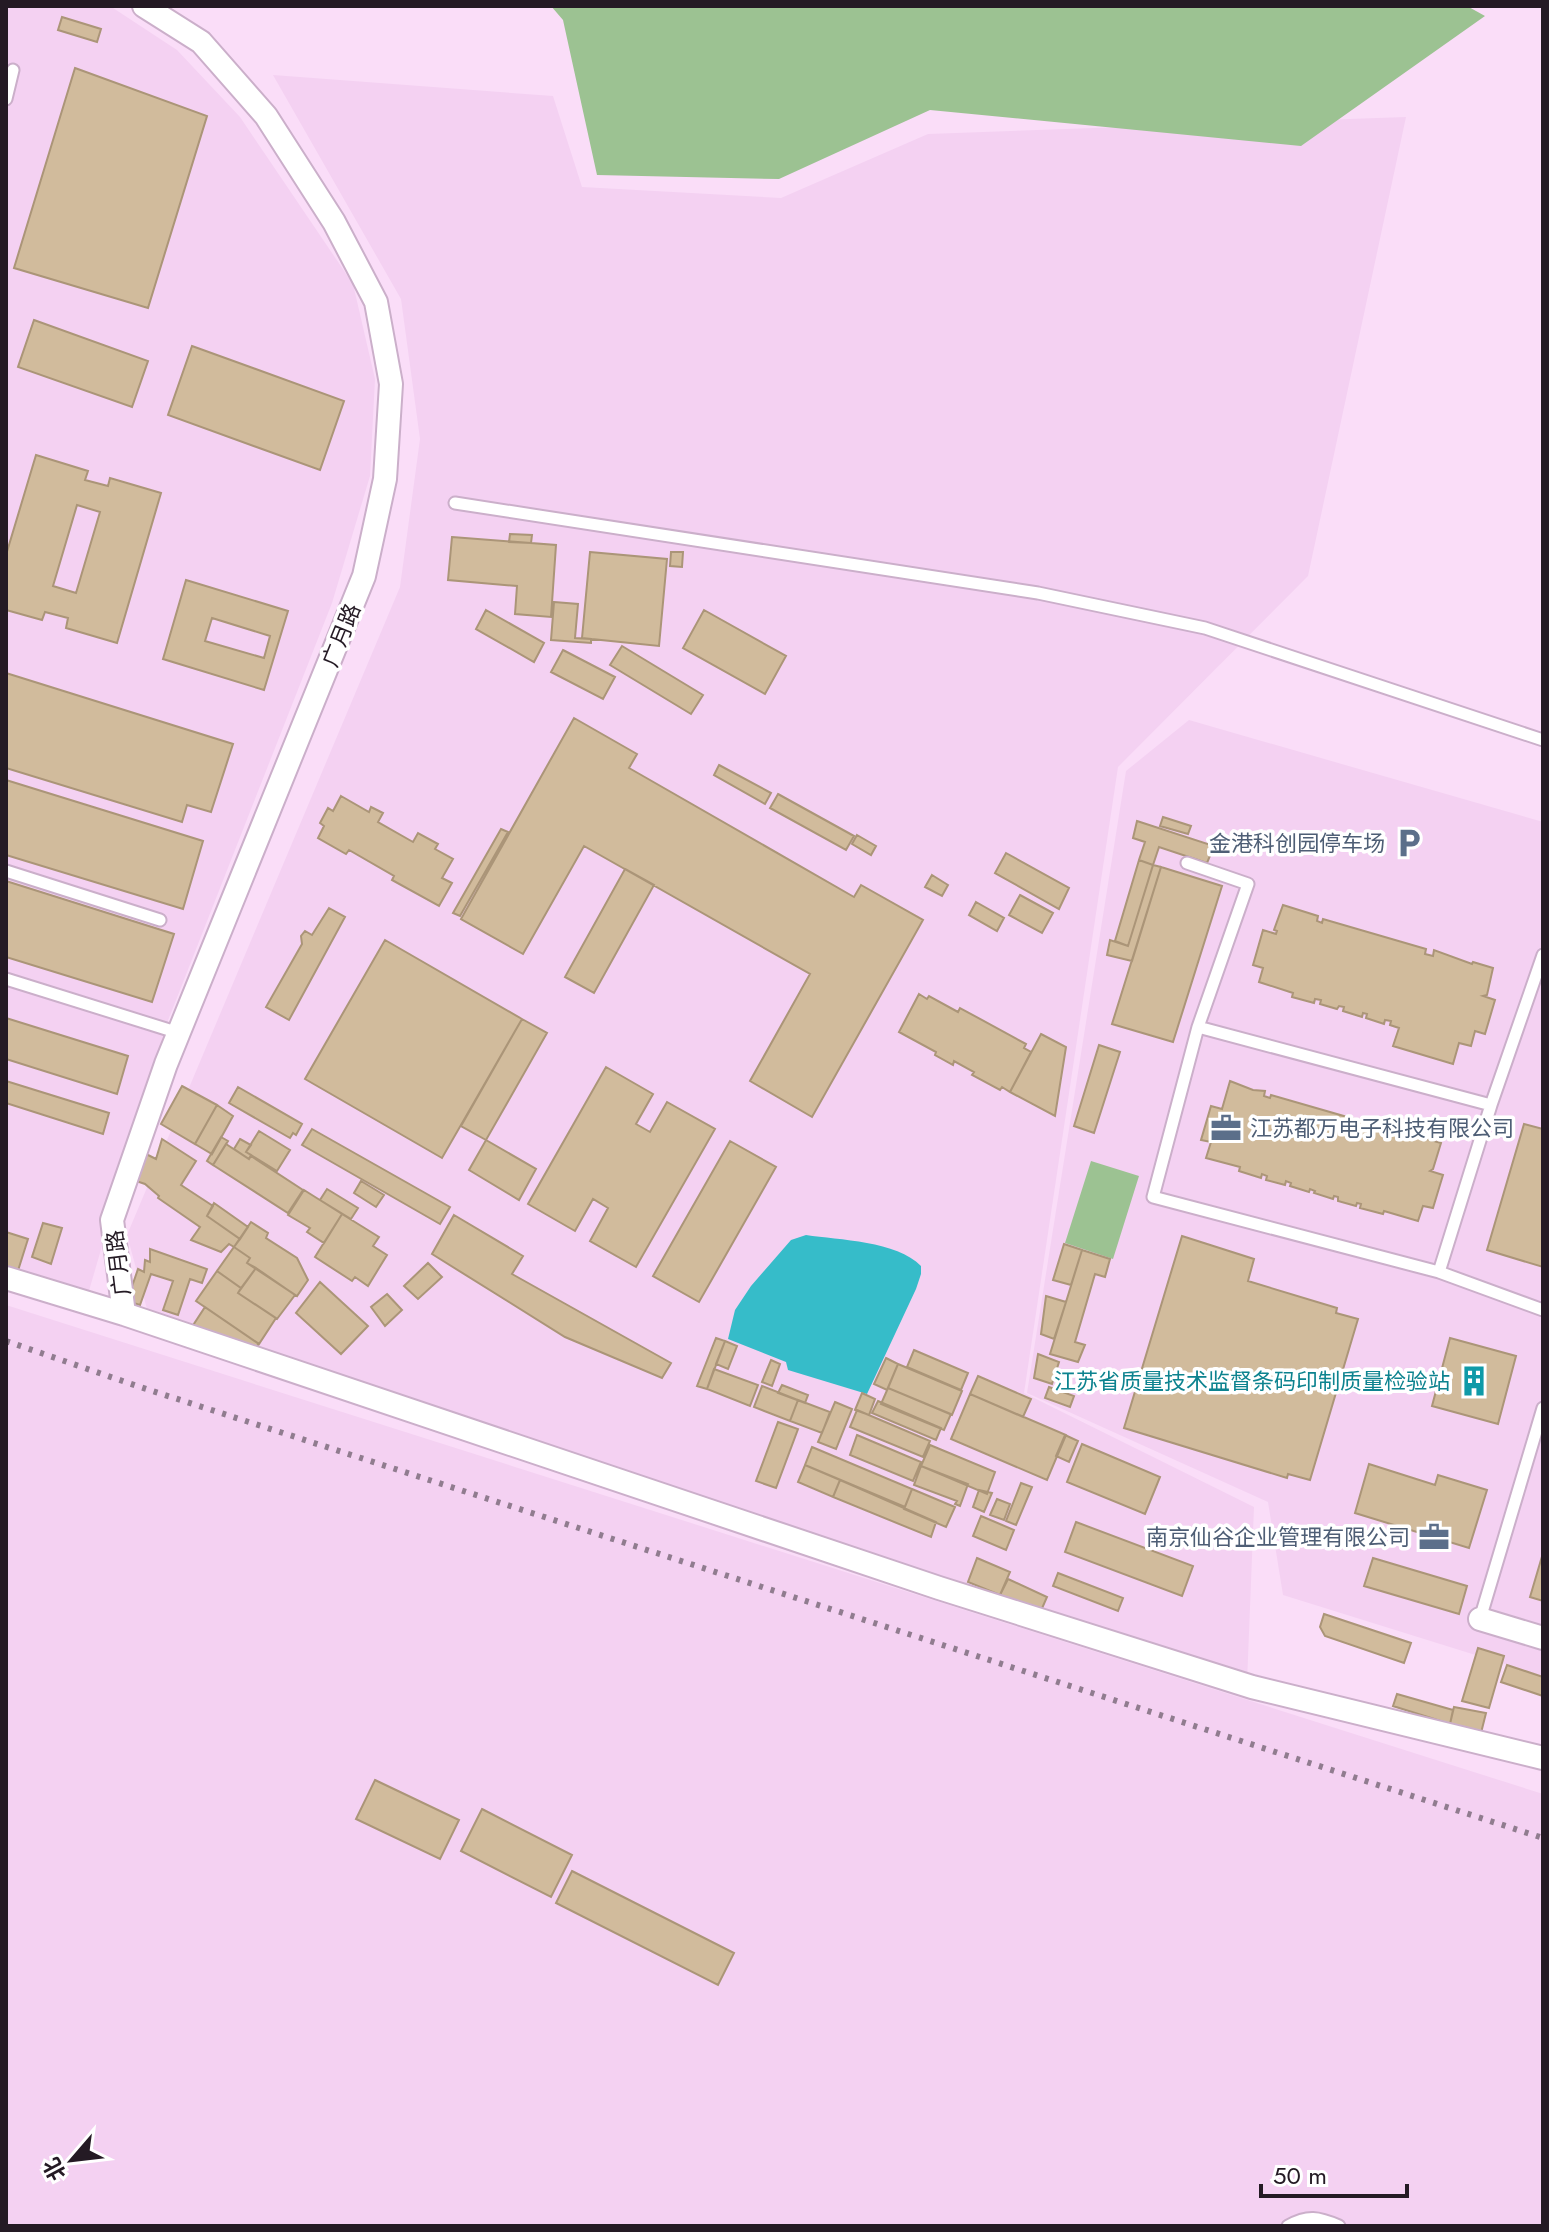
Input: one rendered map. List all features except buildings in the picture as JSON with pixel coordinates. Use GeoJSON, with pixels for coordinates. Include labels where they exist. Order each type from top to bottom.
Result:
{"type":"FeatureCollection","features":[{"type":"Feature","properties":{"kind":"street","name":"广月路"},"geometry":{"type":"LineString","coordinates":[[124,1314],[112,1220],[179,1033],[364,576],[385,479],[391,384],[376,302],[334,222],[266,116],[201,42],[144,6]]}},
{"type":"Feature","properties":{"kind":"street"},"geometry":{"type":"LineString","coordinates":[[6,1278],[124,1314],[924,1583],[1237,1682],[1543,1758]]}},
{"type":"Feature","properties":{"kind":"street"},"geometry":{"type":"LineString","coordinates":[[1480,1619],[1543,1638]]}},
{"type":"Feature","properties":{"kind":"lane"},"geometry":{"type":"LineString","coordinates":[[6,99],[13,70]]}},
{"type":"Feature","properties":{"kind":"lane"},"geometry":{"type":"LineString","coordinates":[[455,503],[1038,593],[1205,628],[1543,740]]}},
{"type":"Feature","properties":{"kind":"lane"},"geometry":{"type":"LineString","coordinates":[[1187,863],[1248,884],[1198,1027],[1153,1197],[1439,1272],[1543,1310]]}},
{"type":"Feature","properties":{"kind":"lane"},"geometry":{"type":"LineString","coordinates":[[6,871],[160,920]]}},
{"type":"Feature","properties":{"kind":"lane"},"geometry":{"type":"LineString","coordinates":[[1439,1272],[1491,1105],[1543,955]]}},
{"type":"Feature","properties":{"kind":"lane"},"geometry":{"type":"LineString","coordinates":[[6,979],[179,1033]]}},
{"type":"Feature","properties":{"kind":"lane"},"geometry":{"type":"LineString","coordinates":[[1198,1027],[1491,1105]]}},
{"type":"Feature","properties":{"kind":"lane"},"geometry":{"type":"LineString","coordinates":[[1480,1619],[1543,1408]]}},
{"type":"Feature","properties":{"kind":"lane"},"geometry":{"type":"LineString","coordinates":[[1528,1461],[1543,1465]]}},
{"type":"Feature","properties":{"kind":"lane"},"geometry":{"type":"LineString","coordinates":[[1288,2226],[1304,2218],[1318,2217],[1339,2226]]}},
{"type":"Feature","properties":{"kind":"shaded area"},"geometry":{"type":"Polygon","coordinates":[[[6,6],[110,6],[177,50],[240,117],[353,284],[375,379],[370,476],[332,603],[167,1023],[86,1301],[6,1275],[6,6]]]}},
{"type":"Feature","properties":{"kind":"shaded area"},"geometry":{"type":"Polygon","coordinates":[[[273,75],[553,96],[582,187],[781,198],[928,134],[1406,117],[1308,576],[1118,767],[1024,1393],[1254,1507],[1247,1683],[567,1462],[147,1309],[127,1235],[400,587],[420,439],[401,299],[273,75]]]}},
{"type":"Feature","properties":{"kind":"shaded area"},"geometry":{"type":"Polygon","coordinates":[[[1189,720],[1543,822],[1543,1676],[1283,1595],[1268,1502],[1027,1393],[1126,771],[1189,720]]]}},
{"type":"Feature","properties":{"kind":"shaded area"},"geometry":{"type":"Polygon","coordinates":[[[6,1305],[1543,1794],[1543,2226],[6,2226],[6,1305]]]}},
{"type":"Feature","properties":{"kind":"green space"},"geometry":{"type":"Polygon","coordinates":[[[551,6],[1467,6],[1485,16],[1301,146],[930,110],[779,179],[597,175],[563,20],[551,6]]]}},
{"type":"Feature","properties":{"kind":"green space"},"geometry":{"type":"Polygon","coordinates":[[[1091,1161],[1139,1176],[1113,1259],[1065,1243],[1091,1161]]]}},
{"type":"Feature","properties":{"kind":"water"},"geometry":{"type":"Polygon","coordinates":[[[806,1235],[851,1240],[898,1251],[921,1266],[916,1289],[867,1394],[788,1370],[786,1362],[728,1339],[735,1310],[751,1286],[791,1240],[806,1235]]]}},
{"type":"Feature","properties":{"kind":"railway"},"geometry":{"type":"LineString","coordinates":[[6,1341],[140,1387],[1543,1838]]}},
{"type":"Feature","properties":{"kind":"place","name":"金港科创园停车场"},"geometry":{"type":"Point","coordinates":[1409,843]}},
{"type":"Feature","properties":{"kind":"place","name":"江苏都万电子科技有限公司"},"geometry":{"type":"Point","coordinates":[1226,1128]}},
{"type":"Feature","properties":{"kind":"place","name":"江苏省质量技术监督条码印制质量检验站"},"geometry":{"type":"Point","coordinates":[1474,1381]}},
{"type":"Feature","properties":{"kind":"place","name":"南京仙谷企业管理有限公司"},"geometry":{"type":"Point","coordinates":[1434,1537]}}]}
